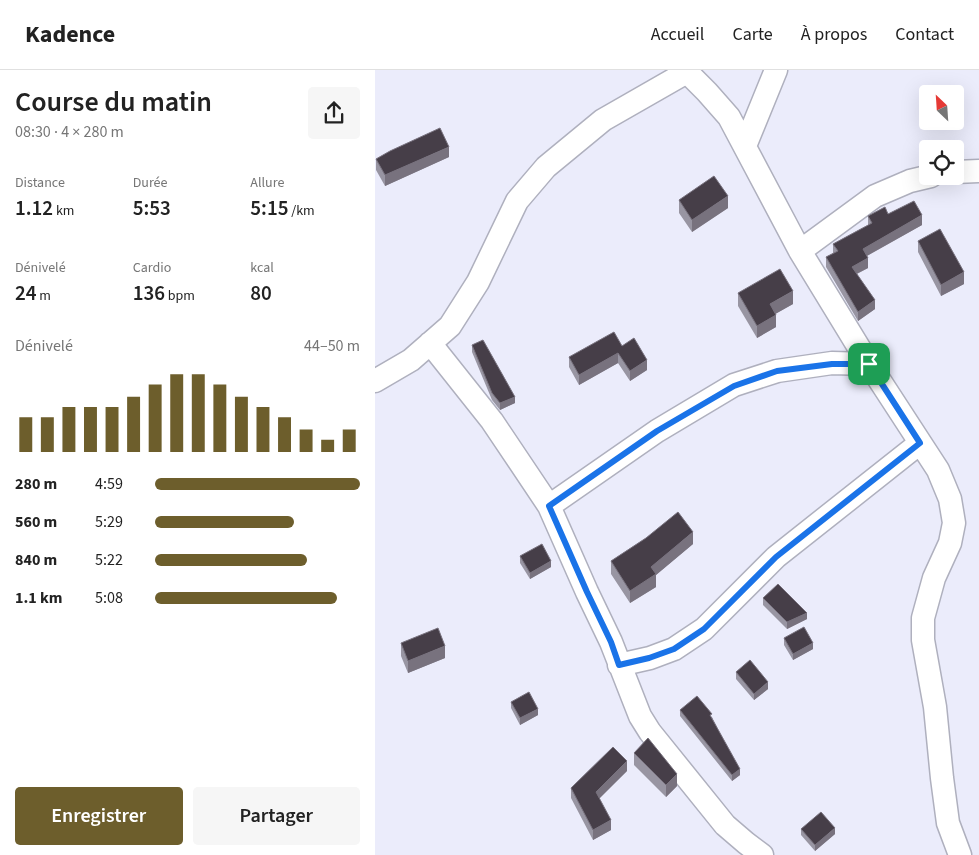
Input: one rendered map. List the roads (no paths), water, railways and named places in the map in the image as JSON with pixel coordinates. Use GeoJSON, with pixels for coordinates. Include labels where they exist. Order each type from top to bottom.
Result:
{"type":"FeatureCollection","features":[{"type":"Feature","properties":{"kind":"street"},"geometry":{"type":"LineString","coordinates":[[745,146],[776,70]]}},
{"type":"Feature","properties":{"kind":"street"},"geometry":{"type":"LineString","coordinates":[[375,382],[411,360],[450,326],[478,282],[517,201],[547,167],[603,120],[686,71],[729,117],[800,251],[869,364],[938,470],[950,499],[955,523],[950,543],[934,578],[923,618],[923,640],[935,707],[942,778],[949,823],[960,855]]}},
{"type":"Feature","properties":{"kind":"street"},"geometry":{"type":"LineString","coordinates":[[964,172],[979,171]]}},
{"type":"Feature","properties":{"kind":"street"},"geometry":{"type":"LineString","coordinates":[[800,251],[875,196],[919,179]]}},
{"type":"Feature","properties":{"kind":"street"},"geometry":{"type":"LineString","coordinates":[[430,343],[492,421],[549,506],[611,642],[640,716],[650,732],[725,825],[763,855]]}},
{"type":"Feature","properties":{"kind":"street"},"geometry":{"type":"LineString","coordinates":[[549,506],[657,431],[734,386],[777,371],[832,364],[869,364]]}},
{"type":"Feature","properties":{"kind":"street"},"geometry":{"type":"LineString","coordinates":[[619,665],[649,658],[674,649],[704,629],[776,557],[920,443]]}}]}
